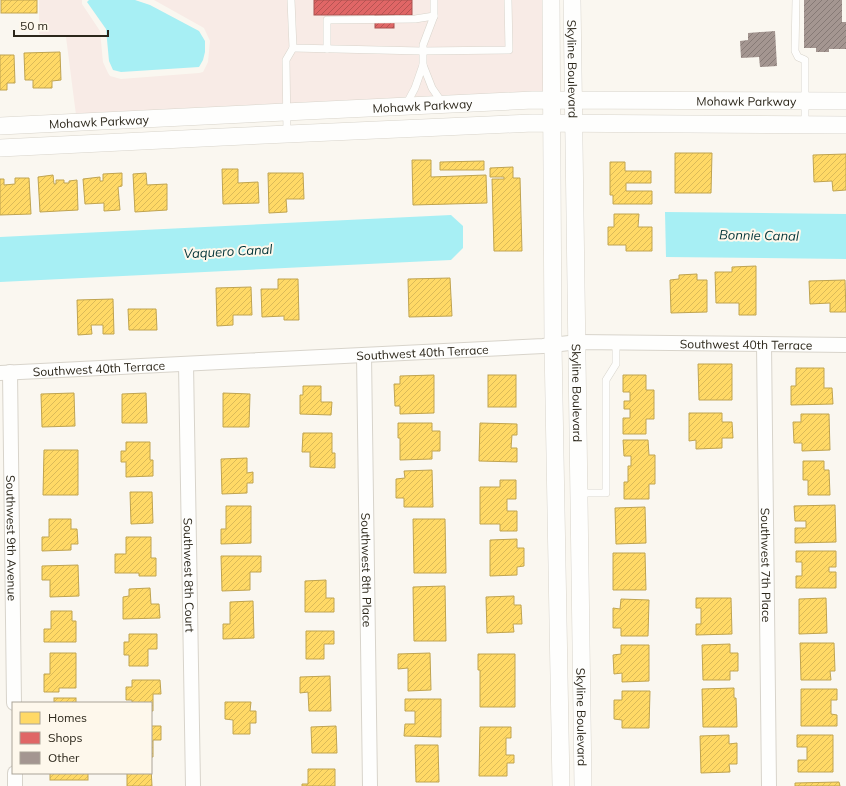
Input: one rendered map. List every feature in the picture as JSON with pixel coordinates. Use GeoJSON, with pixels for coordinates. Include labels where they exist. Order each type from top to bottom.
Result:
{"type":"FeatureCollection","features":[{"type":"Feature","properties":{"kind":"street","name":"Skyline Boulevard"},"geometry":{"type":"LineString","coordinates":[[551,0],[553,344],[560,786]]}},
{"type":"Feature","properties":{"kind":"street","name":"Skyline Boulevard"},"geometry":{"type":"LineString","coordinates":[[572,0],[578,342],[583,786]]}},
{"type":"Feature","properties":{"kind":"street","name":"Mohawk Parkway"},"geometry":{"type":"LineString","coordinates":[[0,126],[551,99],[846,101]]}},
{"type":"Feature","properties":{"kind":"street","name":"Mohawk Parkway"},"geometry":{"type":"LineString","coordinates":[[0,148],[551,123],[846,125]]}},
{"type":"Feature","properties":{"kind":"street","name":"Southwest 40th Terrace"},"geometry":{"type":"LineString","coordinates":[[5,373],[543,346],[578,342],[846,345]]}},
{"type":"Feature","properties":{"kind":"street","name":"Southwest 7th Place"},"geometry":{"type":"LineString","coordinates":[[764,344],[769,786]]}},
{"type":"Feature","properties":{"kind":"street","name":"Southwest 8th Place"},"geometry":{"type":"LineString","coordinates":[[364,355],[370,786]]}},
{"type":"Feature","properties":{"kind":"street","name":"Southwest 8th Court"},"geometry":{"type":"LineString","coordinates":[[186,364],[192,786]]}},
{"type":"Feature","properties":{"kind":"street","name":"Southwest 9th Avenue"},"geometry":{"type":"LineString","coordinates":[[5,373],[14,702]]}},
{"type":"Feature","properties":{"kind":"street"},"geometry":{"type":"LineString","coordinates":[[15,774],[15,786]]}},
{"type":"Feature","properties":{"kind":"lane"},"geometry":{"type":"LineString","coordinates":[[287,134],[286,60],[293,48],[292,0]]}},
{"type":"Feature","properties":{"kind":"lane"},"geometry":{"type":"LineString","coordinates":[[434,0],[434,16],[422,51],[423,65],[432,88],[443,104]]}},
{"type":"Feature","properties":{"kind":"lane"},"geometry":{"type":"LineString","coordinates":[[293,48],[422,51],[509,50],[508,0]]}},
{"type":"Feature","properties":{"kind":"lane"},"geometry":{"type":"LineString","coordinates":[[796,0],[795,51],[798,57],[805,60],[805,125]]}},
{"type":"Feature","properties":{"kind":"lane"},"geometry":{"type":"LineString","coordinates":[[327,48],[327,20],[415,19],[434,16]]}},
{"type":"Feature","properties":{"kind":"lane"},"geometry":{"type":"LineString","coordinates":[[406,106],[415,88],[423,65]]}},
{"type":"Feature","properties":{"kind":"lane"},"geometry":{"type":"LineString","coordinates":[[580,493],[606,493],[606,380],[616,364],[616,342]]}},
{"type":"Feature","properties":{"kind":"shaded area"},"geometry":{"type":"Polygon","coordinates":[[[39,0],[82,0],[82,4],[100,31],[103,62],[108,73],[110,76],[121,79],[199,73],[203,72],[208,62],[210,41],[204,28],[154,0],[544,0],[544,92],[76,115],[66,37],[39,34],[39,0]]]}},
{"type":"Feature","properties":{"kind":"water"},"geometry":{"type":"Polygon","coordinates":[[[89,0],[135,0],[150,5],[199,31],[205,41],[203,60],[199,67],[121,72],[113,70],[109,61],[106,29],[87,2],[89,0]]]}},
{"type":"Feature","properties":{"kind":"water","name":"Bonnie Canal"},"geometry":{"type":"Polygon","coordinates":[[[665,212],[846,214],[846,259],[666,257],[665,212]]]}},
{"type":"Feature","properties":{"kind":"water","name":"Vaquero Canal"},"geometry":{"type":"Polygon","coordinates":[[[451,215],[463,226],[463,248],[451,260],[0,282],[0,237],[451,215]]]}},
{"type":"Feature","properties":{"kind":"building: Homes"},"geometry":{"type":"Polygon","coordinates":[[[1,0],[37,0],[37,13],[1,13],[1,0]]]}},
{"type":"Feature","properties":{"kind":"building: Homes"},"geometry":{"type":"Polygon","coordinates":[[[60,52],[61,80],[52,81],[52,88],[33,88],[33,80],[25,80],[24,53],[60,52]]]}},
{"type":"Feature","properties":{"kind":"building: Homes"},"geometry":{"type":"Polygon","coordinates":[[[0,55],[14,55],[15,83],[7,83],[7,90],[0,90],[0,55]]]}},
{"type":"Feature","properties":{"kind":"building: Homes"},"geometry":{"type":"Polygon","coordinates":[[[675,153],[712,153],[711,193],[675,193],[675,153]]]}},
{"type":"Feature","properties":{"kind":"building: Homes"},"geometry":{"type":"Polygon","coordinates":[[[846,154],[846,190],[833,191],[832,181],[814,182],[813,155],[846,154]]]}},
{"type":"Feature","properties":{"kind":"building: Homes"},"geometry":{"type":"Polygon","coordinates":[[[412,160],[431,160],[431,177],[486,175],[487,203],[413,205],[412,160]]]}},
{"type":"Feature","properties":{"kind":"building: Homes"},"geometry":{"type":"Polygon","coordinates":[[[484,161],[484,170],[440,170],[440,162],[484,161]]]}},
{"type":"Feature","properties":{"kind":"building: Homes"},"geometry":{"type":"Polygon","coordinates":[[[610,162],[625,162],[625,171],[651,171],[651,183],[626,183],[626,191],[652,191],[652,204],[613,204],[613,195],[610,195],[610,162]]]}},
{"type":"Feature","properties":{"kind":"building: Homes"},"geometry":{"type":"Polygon","coordinates":[[[513,167],[513,178],[520,178],[522,251],[494,251],[492,179],[504,179],[504,177],[490,177],[490,168],[513,167]]]}},
{"type":"Feature","properties":{"kind":"building: Homes"},"geometry":{"type":"Polygon","coordinates":[[[222,169],[238,169],[238,183],[258,182],[259,203],[223,204],[222,169]]]}},
{"type":"Feature","properties":{"kind":"building: Homes"},"geometry":{"type":"Polygon","coordinates":[[[122,173],[122,186],[118,187],[120,210],[104,211],[104,203],[85,204],[83,179],[100,177],[100,181],[103,181],[103,174],[122,173]]]}},
{"type":"Feature","properties":{"kind":"building: Homes"},"geometry":{"type":"Polygon","coordinates":[[[146,173],[147,185],[167,184],[167,210],[135,212],[133,174],[146,173]]]}},
{"type":"Feature","properties":{"kind":"building: Homes"},"geometry":{"type":"Polygon","coordinates":[[[268,173],[303,173],[304,199],[286,199],[287,212],[269,213],[268,173]]]}},
{"type":"Feature","properties":{"kind":"building: Homes"},"geometry":{"type":"Polygon","coordinates":[[[53,175],[54,184],[56,184],[56,180],[64,180],[64,183],[69,183],[69,181],[77,180],[78,210],[40,212],[38,177],[53,175]]]}},
{"type":"Feature","properties":{"kind":"building: Homes"},"geometry":{"type":"Polygon","coordinates":[[[15,178],[29,178],[31,214],[0,215],[0,179],[4,179],[4,185],[15,184],[15,178]]]}},
{"type":"Feature","properties":{"kind":"building: Homes"},"geometry":{"type":"Polygon","coordinates":[[[614,214],[639,214],[638,227],[652,227],[652,251],[626,251],[626,245],[608,245],[608,227],[614,227],[614,214]]]}},
{"type":"Feature","properties":{"kind":"building: Homes"},"geometry":{"type":"Polygon","coordinates":[[[756,266],[756,315],[739,315],[739,303],[716,303],[715,272],[732,272],[732,267],[756,266]]]}},
{"type":"Feature","properties":{"kind":"building: Homes"},"geometry":{"type":"Polygon","coordinates":[[[697,274],[697,280],[707,280],[707,312],[671,313],[670,280],[679,279],[679,275],[697,274]]]}},
{"type":"Feature","properties":{"kind":"building: Homes"},"geometry":{"type":"Polygon","coordinates":[[[450,278],[452,316],[409,317],[408,279],[450,278]]]}},
{"type":"Feature","properties":{"kind":"building: Homes"},"geometry":{"type":"Polygon","coordinates":[[[278,279],[298,279],[299,320],[284,320],[284,316],[262,317],[261,289],[278,289],[278,279]]]}},
{"type":"Feature","properties":{"kind":"building: Homes"},"geometry":{"type":"Polygon","coordinates":[[[845,280],[846,312],[830,312],[830,303],[810,304],[809,281],[845,280]]]}},
{"type":"Feature","properties":{"kind":"building: Homes"},"geometry":{"type":"Polygon","coordinates":[[[251,287],[252,315],[233,315],[233,325],[217,326],[216,288],[251,287]]]}},
{"type":"Feature","properties":{"kind":"building: Homes"},"geometry":{"type":"Polygon","coordinates":[[[113,299],[114,334],[103,334],[103,325],[91,325],[92,334],[78,335],[77,300],[113,299]]]}},
{"type":"Feature","properties":{"kind":"building: Homes"},"geometry":{"type":"Polygon","coordinates":[[[128,309],[156,309],[157,330],[129,330],[128,309]]]}},
{"type":"Feature","properties":{"kind":"building: Homes"},"geometry":{"type":"Polygon","coordinates":[[[698,364],[732,364],[732,400],[699,400],[698,364]]]}},
{"type":"Feature","properties":{"kind":"building: Homes"},"geometry":{"type":"Polygon","coordinates":[[[796,368],[824,368],[824,388],[832,388],[833,404],[791,405],[791,386],[796,386],[796,368]]]}},
{"type":"Feature","properties":{"kind":"building: Homes"},"geometry":{"type":"Polygon","coordinates":[[[434,375],[434,413],[400,414],[400,406],[395,406],[394,384],[400,384],[400,376],[434,375]]]}},
{"type":"Feature","properties":{"kind":"building: Homes"},"geometry":{"type":"Polygon","coordinates":[[[488,375],[516,375],[516,407],[488,407],[488,375]]]}},
{"type":"Feature","properties":{"kind":"building: Homes"},"geometry":{"type":"Polygon","coordinates":[[[623,375],[646,375],[646,390],[654,390],[654,419],[646,419],[646,434],[623,434],[623,418],[630,418],[630,409],[624,409],[624,401],[630,401],[630,392],[623,392],[623,375]]]}},
{"type":"Feature","properties":{"kind":"building: Homes"},"geometry":{"type":"Polygon","coordinates":[[[303,386],[321,386],[321,402],[332,402],[331,415],[300,414],[300,395],[303,395],[303,386]]]}},
{"type":"Feature","properties":{"kind":"building: Homes"},"geometry":{"type":"Polygon","coordinates":[[[74,393],[75,426],[42,427],[41,394],[74,393]]]}},
{"type":"Feature","properties":{"kind":"building: Homes"},"geometry":{"type":"Polygon","coordinates":[[[146,393],[147,423],[122,423],[122,394],[146,393]]]}},
{"type":"Feature","properties":{"kind":"building: Homes"},"geometry":{"type":"Polygon","coordinates":[[[223,393],[250,394],[249,427],[223,427],[223,393]]]}},
{"type":"Feature","properties":{"kind":"building: Homes"},"geometry":{"type":"Polygon","coordinates":[[[689,413],[722,413],[722,422],[732,422],[733,438],[722,438],[722,448],[696,449],[696,440],[689,441],[689,413]]]}},
{"type":"Feature","properties":{"kind":"building: Homes"},"geometry":{"type":"Polygon","coordinates":[[[801,414],[829,414],[830,450],[802,451],[802,443],[794,443],[793,422],[801,422],[801,414]]]}},
{"type":"Feature","properties":{"kind":"building: Homes"},"geometry":{"type":"Polygon","coordinates":[[[398,423],[432,423],[432,431],[440,431],[440,451],[432,451],[432,459],[400,460],[398,423]]]}},
{"type":"Feature","properties":{"kind":"building: Homes"},"geometry":{"type":"Polygon","coordinates":[[[480,423],[517,424],[517,435],[512,435],[511,448],[517,448],[517,462],[479,461],[480,423]]]}},
{"type":"Feature","properties":{"kind":"building: Homes"},"geometry":{"type":"Polygon","coordinates":[[[303,433],[332,433],[332,453],[335,453],[335,468],[310,467],[310,452],[302,452],[303,433]]]}},
{"type":"Feature","properties":{"kind":"building: Homes"},"geometry":{"type":"Polygon","coordinates":[[[623,440],[648,440],[649,455],[655,455],[655,484],[649,484],[649,499],[624,499],[624,482],[628,482],[628,466],[631,466],[631,456],[624,456],[623,440]]]}},
{"type":"Feature","properties":{"kind":"building: Homes"},"geometry":{"type":"Polygon","coordinates":[[[126,442],[150,442],[150,460],[153,460],[153,476],[126,477],[126,462],[121,462],[121,451],[126,451],[126,442]]]}},
{"type":"Feature","properties":{"kind":"building: Homes"},"geometry":{"type":"Polygon","coordinates":[[[44,450],[78,450],[78,495],[43,495],[44,450]]]}},
{"type":"Feature","properties":{"kind":"building: Homes"},"geometry":{"type":"Polygon","coordinates":[[[247,458],[247,473],[253,472],[253,483],[247,483],[247,493],[222,494],[221,459],[247,458]]]}},
{"type":"Feature","properties":{"kind":"building: Homes"},"geometry":{"type":"Polygon","coordinates":[[[803,461],[824,461],[824,470],[829,470],[830,495],[808,495],[808,480],[803,480],[803,461]]]}},
{"type":"Feature","properties":{"kind":"building: Homes"},"geometry":{"type":"Polygon","coordinates":[[[432,470],[433,507],[404,507],[404,498],[396,498],[396,479],[405,478],[404,471],[432,470]]]}},
{"type":"Feature","properties":{"kind":"building: Homes"},"geometry":{"type":"Polygon","coordinates":[[[500,480],[516,480],[516,499],[507,499],[507,511],[517,511],[517,531],[500,531],[500,524],[480,524],[480,487],[500,487],[500,480]]]}},
{"type":"Feature","properties":{"kind":"building: Homes"},"geometry":{"type":"Polygon","coordinates":[[[130,492],[152,492],[153,523],[131,524],[130,492]]]}},
{"type":"Feature","properties":{"kind":"building: Homes"},"geometry":{"type":"Polygon","coordinates":[[[835,505],[836,542],[795,543],[795,528],[806,528],[806,521],[795,521],[794,506],[835,505]]]}},
{"type":"Feature","properties":{"kind":"building: Homes"},"geometry":{"type":"Polygon","coordinates":[[[226,506],[251,506],[251,543],[221,544],[221,529],[226,529],[226,506]]]}},
{"type":"Feature","properties":{"kind":"building: Homes"},"geometry":{"type":"Polygon","coordinates":[[[645,507],[646,543],[616,544],[615,508],[645,507]]]}},
{"type":"Feature","properties":{"kind":"building: Homes"},"geometry":{"type":"Polygon","coordinates":[[[49,519],[71,519],[71,529],[77,529],[78,544],[71,544],[71,550],[42,551],[42,537],[49,537],[49,519]]]}},
{"type":"Feature","properties":{"kind":"building: Homes"},"geometry":{"type":"Polygon","coordinates":[[[413,519],[445,519],[446,573],[414,573],[413,519]]]}},
{"type":"Feature","properties":{"kind":"building: Homes"},"geometry":{"type":"Polygon","coordinates":[[[126,537],[151,537],[151,558],[156,558],[156,576],[139,576],[139,573],[115,573],[115,554],[126,554],[126,537]]]}},
{"type":"Feature","properties":{"kind":"building: Homes"},"geometry":{"type":"Polygon","coordinates":[[[517,539],[517,548],[524,548],[524,566],[517,567],[517,575],[490,576],[490,540],[517,539]]]}},
{"type":"Feature","properties":{"kind":"building: Homes"},"geometry":{"type":"Polygon","coordinates":[[[796,551],[836,551],[836,567],[829,567],[829,572],[836,572],[836,588],[796,588],[796,576],[802,576],[802,562],[796,562],[796,551]]]}},
{"type":"Feature","properties":{"kind":"building: Homes"},"geometry":{"type":"Polygon","coordinates":[[[613,553],[645,553],[646,590],[613,590],[613,553]]]}},
{"type":"Feature","properties":{"kind":"building: Homes"},"geometry":{"type":"Polygon","coordinates":[[[221,556],[261,556],[261,572],[250,572],[250,590],[222,591],[221,556]]]}},
{"type":"Feature","properties":{"kind":"building: Homes"},"geometry":{"type":"Polygon","coordinates":[[[78,565],[79,596],[50,597],[50,580],[42,580],[42,566],[78,565]]]}},
{"type":"Feature","properties":{"kind":"building: Homes"},"geometry":{"type":"Polygon","coordinates":[[[326,580],[326,598],[334,598],[334,612],[305,612],[305,581],[326,580]]]}},
{"type":"Feature","properties":{"kind":"building: Homes"},"geometry":{"type":"Polygon","coordinates":[[[445,586],[446,641],[414,641],[413,587],[445,586]]]}},
{"type":"Feature","properties":{"kind":"building: Homes"},"geometry":{"type":"Polygon","coordinates":[[[150,588],[151,604],[159,604],[160,618],[123,619],[123,597],[129,596],[129,589],[150,588]]]}},
{"type":"Feature","properties":{"kind":"building: Homes"},"geometry":{"type":"Polygon","coordinates":[[[514,596],[514,605],[521,605],[522,624],[513,624],[514,632],[487,633],[486,597],[514,596]]]}},
{"type":"Feature","properties":{"kind":"building: Homes"},"geometry":{"type":"Polygon","coordinates":[[[696,598],[731,598],[732,634],[696,635],[696,624],[701,624],[701,608],[696,608],[696,598]]]}},
{"type":"Feature","properties":{"kind":"building: Homes"},"geometry":{"type":"Polygon","coordinates":[[[826,598],[827,633],[799,634],[799,599],[826,598]]]}},
{"type":"Feature","properties":{"kind":"building: Homes"},"geometry":{"type":"Polygon","coordinates":[[[621,599],[649,600],[648,636],[621,636],[621,628],[613,628],[613,608],[620,609],[621,599]]]}},
{"type":"Feature","properties":{"kind":"building: Homes"},"geometry":{"type":"Polygon","coordinates":[[[253,601],[254,638],[223,639],[223,624],[230,624],[230,602],[253,601]]]}},
{"type":"Feature","properties":{"kind":"building: Homes"},"geometry":{"type":"Polygon","coordinates":[[[51,611],[72,611],[72,621],[76,621],[76,642],[44,642],[44,629],[51,629],[51,611]]]}},
{"type":"Feature","properties":{"kind":"building: Homes"},"geometry":{"type":"Polygon","coordinates":[[[306,631],[334,631],[334,644],[324,644],[324,659],[306,659],[306,631]]]}},
{"type":"Feature","properties":{"kind":"building: Homes"},"geometry":{"type":"Polygon","coordinates":[[[129,634],[157,634],[157,649],[148,649],[148,666],[129,666],[129,655],[124,655],[124,642],[129,642],[129,634]]]}},
{"type":"Feature","properties":{"kind":"building: Homes"},"geometry":{"type":"Polygon","coordinates":[[[800,643],[834,643],[835,671],[830,671],[831,680],[801,680],[800,643]]]}},
{"type":"Feature","properties":{"kind":"building: Homes"},"geometry":{"type":"Polygon","coordinates":[[[730,644],[730,653],[738,653],[738,671],[730,671],[730,680],[703,680],[702,645],[730,644]]]}},
{"type":"Feature","properties":{"kind":"building: Homes"},"geometry":{"type":"Polygon","coordinates":[[[621,645],[649,645],[649,681],[622,682],[622,673],[614,674],[613,655],[621,654],[621,645]]]}},
{"type":"Feature","properties":{"kind":"building: Homes"},"geometry":{"type":"Polygon","coordinates":[[[50,653],[76,653],[76,688],[59,688],[59,692],[44,692],[44,674],[50,674],[50,653]]]}},
{"type":"Feature","properties":{"kind":"building: Homes"},"geometry":{"type":"Polygon","coordinates":[[[430,653],[431,690],[408,691],[408,668],[398,669],[398,654],[430,653]]]}},
{"type":"Feature","properties":{"kind":"building: Homes"},"geometry":{"type":"Polygon","coordinates":[[[478,654],[515,654],[515,707],[480,707],[480,670],[478,670],[478,654]]]}},
{"type":"Feature","properties":{"kind":"building: Homes"},"geometry":{"type":"Polygon","coordinates":[[[330,676],[331,711],[309,711],[308,692],[300,693],[300,677],[330,676]]]}},
{"type":"Feature","properties":{"kind":"building: Homes"},"geometry":{"type":"Polygon","coordinates":[[[132,680],[160,680],[161,694],[153,694],[153,711],[152,702],[132,702],[132,700],[126,700],[126,687],[132,687],[132,680]]]}},
{"type":"Feature","properties":{"kind":"building: Homes"},"geometry":{"type":"Polygon","coordinates":[[[734,688],[734,698],[736,698],[737,727],[703,727],[702,689],[734,688]]]}},
{"type":"Feature","properties":{"kind":"building: Homes"},"geometry":{"type":"Polygon","coordinates":[[[801,689],[837,689],[837,700],[831,700],[831,714],[837,715],[837,726],[801,726],[801,689]]]}},
{"type":"Feature","properties":{"kind":"building: Homes"},"geometry":{"type":"Polygon","coordinates":[[[622,691],[650,691],[649,728],[622,728],[622,720],[614,719],[614,700],[622,700],[622,691]]]}},
{"type":"Feature","properties":{"kind":"building: Homes"},"geometry":{"type":"Polygon","coordinates":[[[54,698],[76,698],[76,702],[54,702],[54,698]]]}},
{"type":"Feature","properties":{"kind":"building: Homes"},"geometry":{"type":"Polygon","coordinates":[[[405,699],[441,699],[441,737],[404,736],[405,724],[415,724],[415,711],[405,711],[405,699]]]}},
{"type":"Feature","properties":{"kind":"building: Homes"},"geometry":{"type":"Polygon","coordinates":[[[225,702],[251,702],[250,711],[256,711],[256,723],[250,723],[250,734],[233,734],[233,720],[225,719],[225,702]]]}},
{"type":"Feature","properties":{"kind":"building: Homes"},"geometry":{"type":"Polygon","coordinates":[[[152,726],[161,726],[161,740],[153,740],[153,757],[152,726]]]}},
{"type":"Feature","properties":{"kind":"building: Homes"},"geometry":{"type":"Polygon","coordinates":[[[336,726],[337,753],[312,753],[311,727],[336,726]]]}},
{"type":"Feature","properties":{"kind":"building: Homes"},"geometry":{"type":"Polygon","coordinates":[[[480,727],[511,727],[511,738],[506,738],[506,755],[514,755],[514,763],[507,763],[507,776],[479,776],[480,727]]]}},
{"type":"Feature","properties":{"kind":"building: Homes"},"geometry":{"type":"Polygon","coordinates":[[[729,735],[729,744],[737,743],[737,764],[729,764],[730,772],[701,773],[700,736],[729,735]]]}},
{"type":"Feature","properties":{"kind":"building: Homes"},"geometry":{"type":"Polygon","coordinates":[[[797,735],[833,735],[833,772],[798,772],[798,760],[807,760],[807,747],[797,747],[797,735]]]}},
{"type":"Feature","properties":{"kind":"building: Homes"},"geometry":{"type":"Polygon","coordinates":[[[415,745],[438,745],[439,782],[416,782],[415,745]]]}},
{"type":"Feature","properties":{"kind":"building: Homes"},"geometry":{"type":"Polygon","coordinates":[[[308,769],[335,769],[335,786],[302,786],[302,784],[308,784],[308,769]]]}},
{"type":"Feature","properties":{"kind":"building: Homes"},"geometry":{"type":"Polygon","coordinates":[[[50,774],[88,774],[88,780],[50,780],[50,774]]]}},
{"type":"Feature","properties":{"kind":"building: Homes"},"geometry":{"type":"Polygon","coordinates":[[[127,774],[151,774],[152,786],[127,786],[127,774]]]}},
{"type":"Feature","properties":{"kind":"building: Homes"},"geometry":{"type":"Polygon","coordinates":[[[839,782],[840,786],[795,786],[795,783],[839,782]]]}},
{"type":"Feature","properties":{"kind":"building: Shops"},"geometry":{"type":"Polygon","coordinates":[[[314,0],[412,0],[412,15],[314,15],[314,0]]]}},
{"type":"Feature","properties":{"kind":"building: Shops"},"geometry":{"type":"Polygon","coordinates":[[[375,15],[394,15],[394,28],[375,28],[375,15]]]}},
{"type":"Feature","properties":{"kind":"building: Other"},"geometry":{"type":"Polygon","coordinates":[[[804,0],[842,0],[842,22],[846,22],[846,49],[829,49],[829,52],[816,52],[816,48],[804,48],[804,0]]]}},
{"type":"Feature","properties":{"kind":"building: Other"},"geometry":{"type":"Polygon","coordinates":[[[775,31],[777,66],[760,67],[759,57],[741,58],[740,41],[748,40],[748,33],[775,31]]]}}]}
